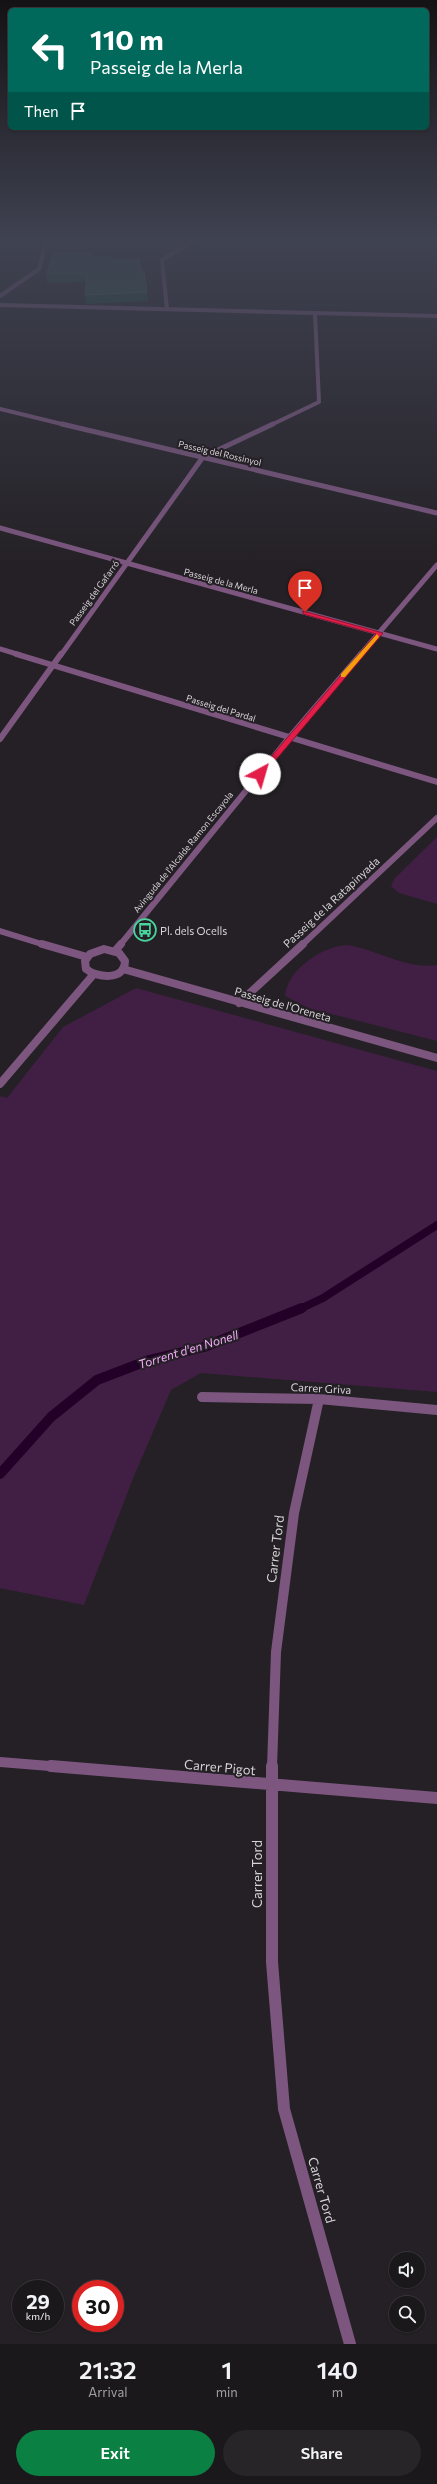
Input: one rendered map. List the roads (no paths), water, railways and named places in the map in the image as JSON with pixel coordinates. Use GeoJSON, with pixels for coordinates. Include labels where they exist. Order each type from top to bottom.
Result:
{"type":"FeatureCollection","features":[{"type":"Feature","properties":{"kind":"street"},"geometry":{"type":"LineString","coordinates":[[203,457],[319,402],[317,350]]}},
{"type":"Feature","properties":{"kind":"street","name":"Passeig del Rossinyol"},"geometry":{"type":"LineString","coordinates":[[0,409],[437,513]]}},
{"type":"Feature","properties":{"kind":"street","name":"Passeig del Gafarró"},"geometry":{"type":"LineString","coordinates":[[0,739],[125,563],[203,457]]}},
{"type":"Feature","properties":{"kind":"street","name":"Passeig de la Merla"},"geometry":{"type":"LineString","coordinates":[[0,528],[437,649]]}},
{"type":"Feature","properties":{"kind":"street","name":"Avinguda de l'Alcalde Ramon Escayola"},"geometry":{"type":"LineString","coordinates":[[115,951],[289,738],[437,565]]}},
{"type":"Feature","properties":{"kind":"street","name":"Passeig del Pardal"},"geometry":{"type":"LineString","coordinates":[[0,648],[289,738],[437,782]]}},
{"type":"Feature","properties":{"kind":"street","name":"Passeig de la Ratapinyada"},"geometry":{"type":"LineString","coordinates":[[239,1003],[437,818]]}},
{"type":"Feature","properties":{"kind":"street"},"geometry":{"type":"LineString","coordinates":[[0,931],[87,957],[99,950],[115,951],[124,958],[123,969],[110,976],[93,974],[86,969],[87,957]]}},
{"type":"Feature","properties":{"kind":"street","name":"Passeig de l'Oreneta"},"geometry":{"type":"LineString","coordinates":[[123,969],[437,1058]]}},
{"type":"Feature","properties":{"kind":"street"},"geometry":{"type":"LineString","coordinates":[[0,1084],[93,974]]}},
{"type":"Feature","properties":{"kind":"street","name":"Carrer Griva"},"geometry":{"type":"LineString","coordinates":[[202,1397],[318,1399],[437,1410]]}},
{"type":"Feature","properties":{"kind":"street","name":"Carrer Tord"},"geometry":{"type":"LineString","coordinates":[[318,1399],[294,1513],[278,1636],[271,1786],[272,1962],[284,2109],[350,2344]]}},
{"type":"Feature","properties":{"kind":"street","name":"Carrer Pigot"},"geometry":{"type":"LineString","coordinates":[[0,1762],[271,1786],[437,1798]]}},
{"type":"Feature","properties":{"kind":"waterway","name":"Torrent d'en Nonell"},"geometry":{"type":"LineString","coordinates":[[300,1309],[323,1298],[437,1225]]}},
{"type":"Feature","properties":{"kind":"waterway","name":"Torrent d'en Nonell"},"geometry":{"type":"LineString","coordinates":[[0,1474],[51,1417],[97,1380],[149,1360],[204,1347],[302,1308]]}},
{"type":"Feature","properties":{"kind":"place","name":"Pl. dels Ocells"},"geometry":{"type":"Point","coordinates":[145,930]}}]}
